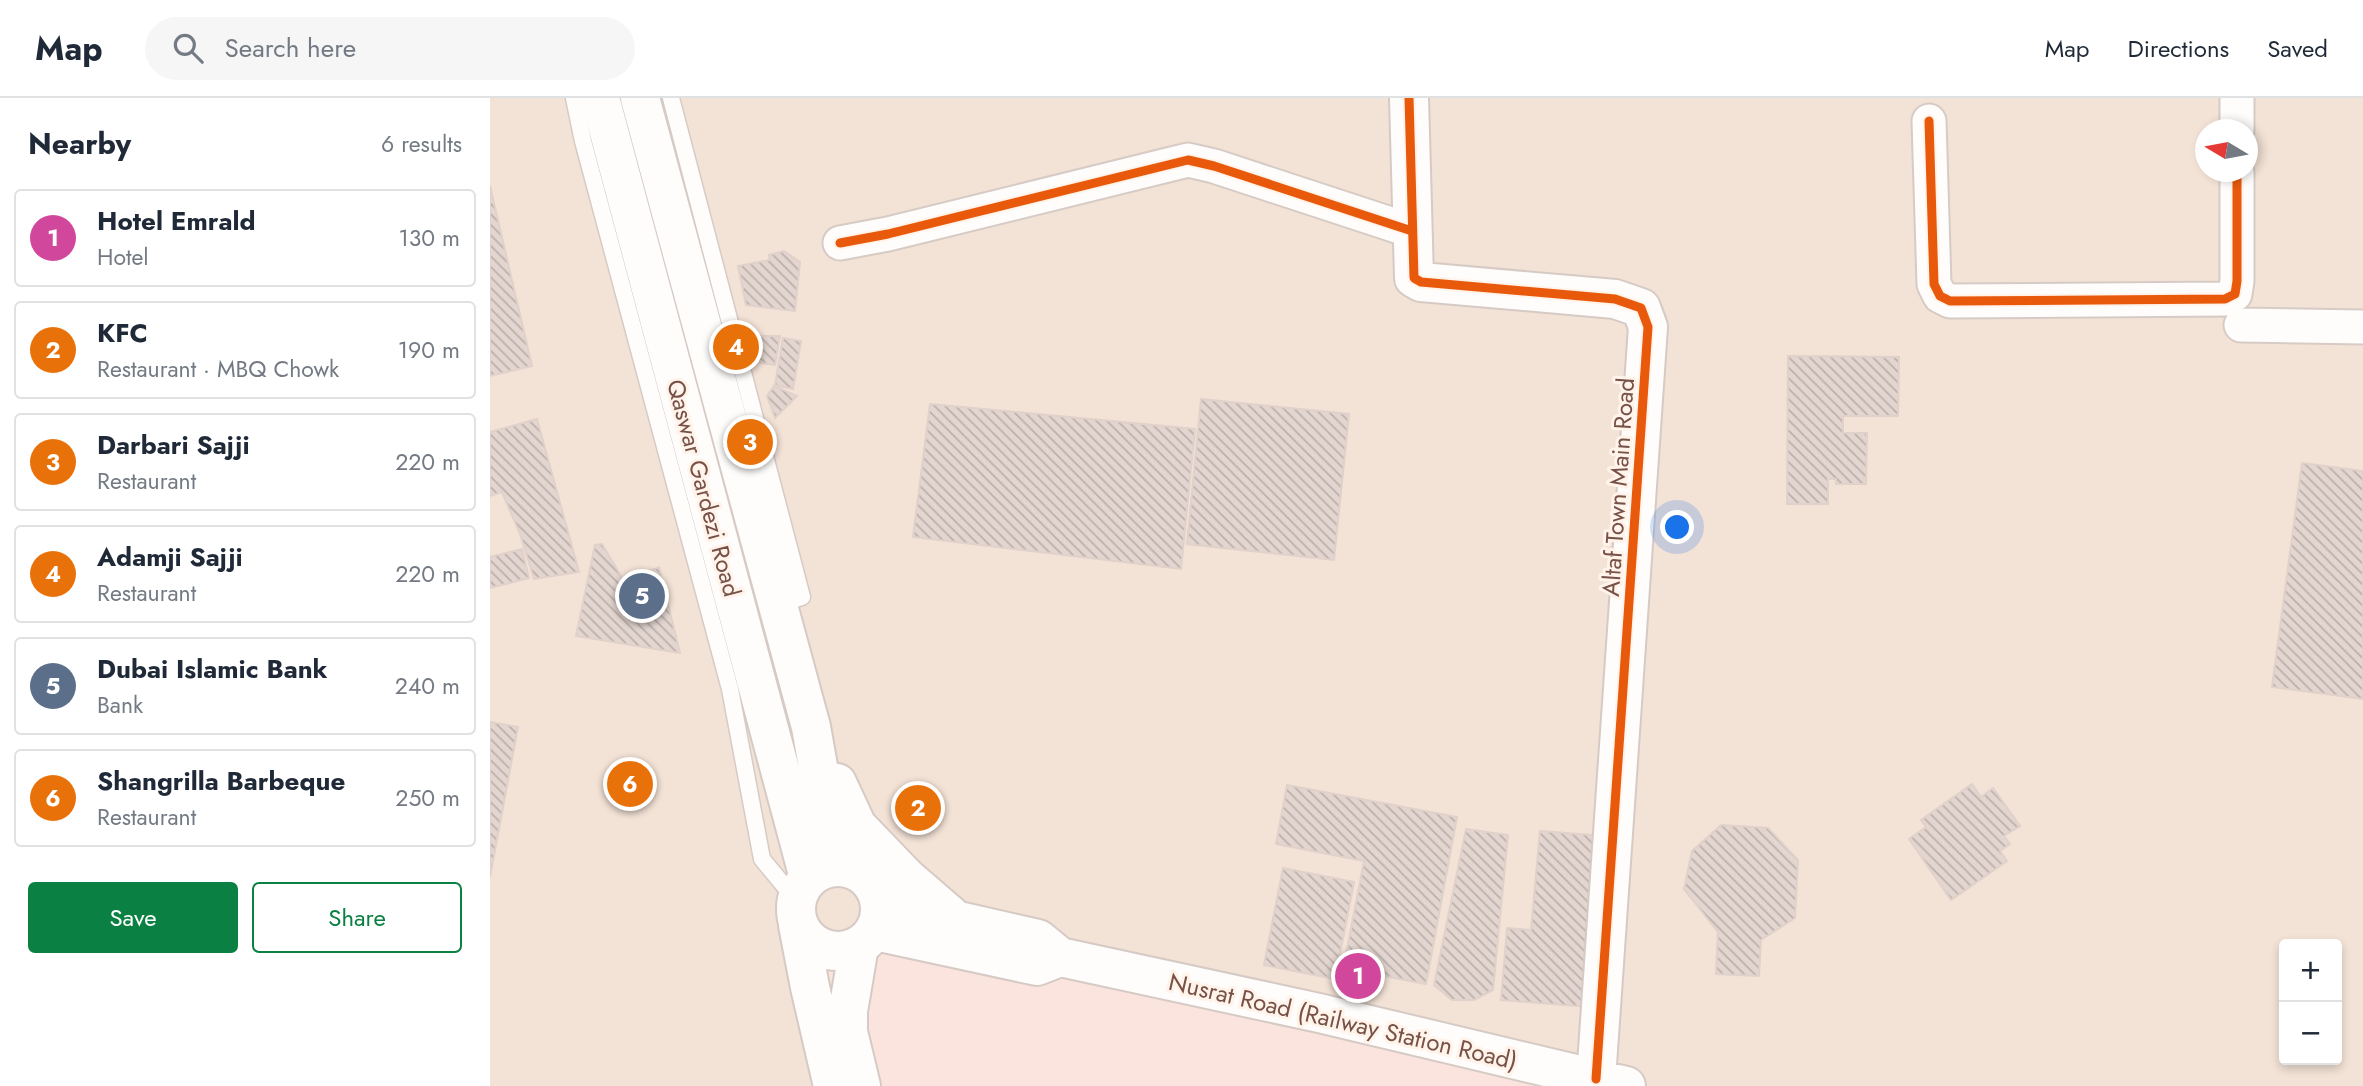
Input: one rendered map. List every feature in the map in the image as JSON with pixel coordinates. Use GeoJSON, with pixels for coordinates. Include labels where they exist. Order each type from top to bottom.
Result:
{"type":"FeatureCollection","features":[{"type":"Feature","properties":{"kind":"main road","name":"Qaswar Gardezi Road"},"geometry":{"type":"LineString","coordinates":[[600,98],[811,892],[810,987],[833,1086]]}},
{"type":"Feature","properties":{"kind":"main road"},"geometry":{"type":"LineString","coordinates":[[640,98],[811,727],[826,811],[811,892],[806,937],[817,947],[846,951],[871,927]]}},
{"type":"Feature","properties":{"kind":"main road","name":"Altaf Town Main Road"},"geometry":{"type":"LineString","coordinates":[[1409,98],[1415,278],[1420,282],[1615,299],[1641,308],[1648,327],[1611,1082]]}},
{"type":"Feature","properties":{"kind":"main road"},"geometry":{"type":"LineString","coordinates":[[811,727],[857,826],[907,878],[955,920]]}},
{"type":"Feature","properties":{"kind":"main road"},"geometry":{"type":"LineString","coordinates":[[811,892],[863,874],[877,892],[871,927],[848,1011],[848,1032],[861,1086]]}},
{"type":"Feature","properties":{"kind":"main road","name":"Nusrat Road (Railway Station Road)"},"geometry":{"type":"LineString","coordinates":[[871,927],[955,920],[1038,939],[1060,957],[1319,1013],[1611,1082]]}},
{"type":"Feature","properties":{"kind":"main road","name":"Nusrat Road (Railway Station Road)"},"geometry":{"type":"LineString","coordinates":[[871,927],[1037,966],[1060,957]]}},
{"type":"Feature","properties":{"kind":"street"},"geometry":{"type":"LineString","coordinates":[[2237,98],[2237,119]]}},
{"type":"Feature","properties":{"kind":"street"},"geometry":{"type":"LineString","coordinates":[[1929,121],[1934,284],[1940,296],[1950,301],[2225,299],[2235,294],[2238,281],[2237,182]]}},
{"type":"Feature","properties":{"kind":"street"},"geometry":{"type":"LineString","coordinates":[[840,243],[888,234],[1188,160],[1214,166],[1412,231]]}},
{"type":"Feature","properties":{"kind":"street"},"geometry":{"type":"LineString","coordinates":[[2241,325],[2363,327]]}},
{"type":"Feature","properties":{"kind":"lane"},"geometry":{"type":"LineString","coordinates":[[574,98],[586,155],[730,690],[762,859],[811,892]]}},
{"type":"Feature","properties":{"kind":"lane"},"geometry":{"type":"LineString","coordinates":[[671,98],[802,597],[777,605]]}},
{"type":"Feature","properties":{"kind":"shaded area"},"geometry":{"type":"Polygon","coordinates":[[[490,98],[2363,98],[2363,1086],[490,1086],[490,98]]]}},
{"type":"Feature","properties":{"kind":"shaded area"},"geometry":{"type":"Polygon","coordinates":[[[884,927],[1625,1086],[851,1086],[821,964],[841,965],[884,927]]]}},
{"type":"Feature","properties":{"kind":"building"},"geometry":{"type":"Polygon","coordinates":[[[490,186],[532,366],[490,376],[490,186]]]}},
{"type":"Feature","properties":{"kind":"building"},"geometry":{"type":"Polygon","coordinates":[[[784,251],[800,262],[795,311],[746,305],[738,266],[770,260],[769,255],[784,251]]]}},
{"type":"Feature","properties":{"kind":"building"},"geometry":{"type":"Polygon","coordinates":[[[755,336],[780,336],[775,365],[760,363],[755,336]]]}},
{"type":"Feature","properties":{"kind":"building"},"geometry":{"type":"Polygon","coordinates":[[[783,338],[801,341],[793,389],[775,385],[783,338]]]}},
{"type":"Feature","properties":{"kind":"building"},"geometry":{"type":"Polygon","coordinates":[[[1788,356],[1899,357],[1898,416],[1843,416],[1843,433],[1867,433],[1866,484],[1836,484],[1836,479],[1828,479],[1828,504],[1787,504],[1788,356]]]}},
{"type":"Feature","properties":{"kind":"building"},"geometry":{"type":"Polygon","coordinates":[[[774,386],[797,396],[775,418],[767,396],[774,386]]]}},
{"type":"Feature","properties":{"kind":"building"},"geometry":{"type":"Polygon","coordinates":[[[1201,399],[1349,414],[1334,560],[1187,544],[1201,399]]]}},
{"type":"Feature","properties":{"kind":"building"},"geometry":{"type":"Polygon","coordinates":[[[930,404],[1195,429],[1181,569],[913,537],[930,404]]]}},
{"type":"Feature","properties":{"kind":"building"},"geometry":{"type":"Polygon","coordinates":[[[537,419],[579,572],[534,579],[520,534],[502,492],[490,496],[490,432],[537,419]]]}},
{"type":"Feature","properties":{"kind":"building"},"geometry":{"type":"Polygon","coordinates":[[[2302,463],[2363,471],[2363,699],[2272,687],[2302,463]]]}},
{"type":"Feature","properties":{"kind":"building"},"geometry":{"type":"Polygon","coordinates":[[[602,544],[624,581],[659,567],[680,653],[576,636],[595,545],[602,544]]]}},
{"type":"Feature","properties":{"kind":"building"},"geometry":{"type":"Polygon","coordinates":[[[522,549],[529,578],[490,588],[490,557],[522,549]]]}},
{"type":"Feature","properties":{"kind":"building"},"geometry":{"type":"Polygon","coordinates":[[[490,722],[518,727],[490,877],[490,722]]]}},
{"type":"Feature","properties":{"kind":"building"},"geometry":{"type":"Polygon","coordinates":[[[1972,784],[1981,797],[1993,788],[2020,826],[2004,836],[2010,844],[2000,851],[2007,861],[1951,900],[1909,839],[1926,827],[1921,820],[1972,784]]]}},
{"type":"Feature","properties":{"kind":"building"},"geometry":{"type":"Polygon","coordinates":[[[1287,785],[1457,817],[1426,984],[1374,974],[1345,960],[1364,861],[1276,844],[1287,785]]]}},
{"type":"Feature","properties":{"kind":"building"},"geometry":{"type":"Polygon","coordinates":[[[1721,825],[1768,828],[1798,860],[1795,918],[1761,940],[1759,976],[1716,974],[1718,932],[1684,889],[1692,851],[1721,825]]]}},
{"type":"Feature","properties":{"kind":"building"},"geometry":{"type":"Polygon","coordinates":[[[1466,829],[1508,835],[1493,990],[1474,1000],[1452,1000],[1434,985],[1466,829]]]}},
{"type":"Feature","properties":{"kind":"building"},"geometry":{"type":"Polygon","coordinates":[[[1540,831],[1604,836],[1589,1007],[1501,1000],[1507,928],[1531,930],[1540,831]]]}},
{"type":"Feature","properties":{"kind":"building"},"geometry":{"type":"Polygon","coordinates":[[[1283,868],[1354,882],[1335,979],[1264,965],[1283,868]]]}},
{"type":"Feature","properties":{"kind":"cycle path"},"geometry":{"type":"LineString","coordinates":[[1409,98],[1414,278],[1421,282],[1615,299],[1641,308],[1648,327],[1596,1079]]}},
{"type":"Feature","properties":{"kind":"cycle path"},"geometry":{"type":"LineString","coordinates":[[1929,121],[1934,284],[1940,296],[1950,301],[2225,299],[2235,294],[2237,281],[2237,182]]}},
{"type":"Feature","properties":{"kind":"cycle path"},"geometry":{"type":"LineString","coordinates":[[840,243],[888,234],[1188,160],[1214,166],[1412,231]]}},
{"type":"Feature","properties":{"kind":"place","name":"Adamji Sajji"},"geometry":{"type":"Point","coordinates":[736,347]}},
{"type":"Feature","properties":{"kind":"place","name":"Darbari Sajji"},"geometry":{"type":"Point","coordinates":[750,442]}},
{"type":"Feature","properties":{"kind":"place","name":"Dubai Islamic Bank"},"geometry":{"type":"Point","coordinates":[642,596]}},
{"type":"Feature","properties":{"kind":"place","name":"Shangrilla Barbeque"},"geometry":{"type":"Point","coordinates":[630,784]}},
{"type":"Feature","properties":{"kind":"place","name":"KFC"},"geometry":{"type":"Point","coordinates":[918,808]}},
{"type":"Feature","properties":{"kind":"place","name":"Hotel Emrald"},"geometry":{"type":"Point","coordinates":[1358,976]}}]}
